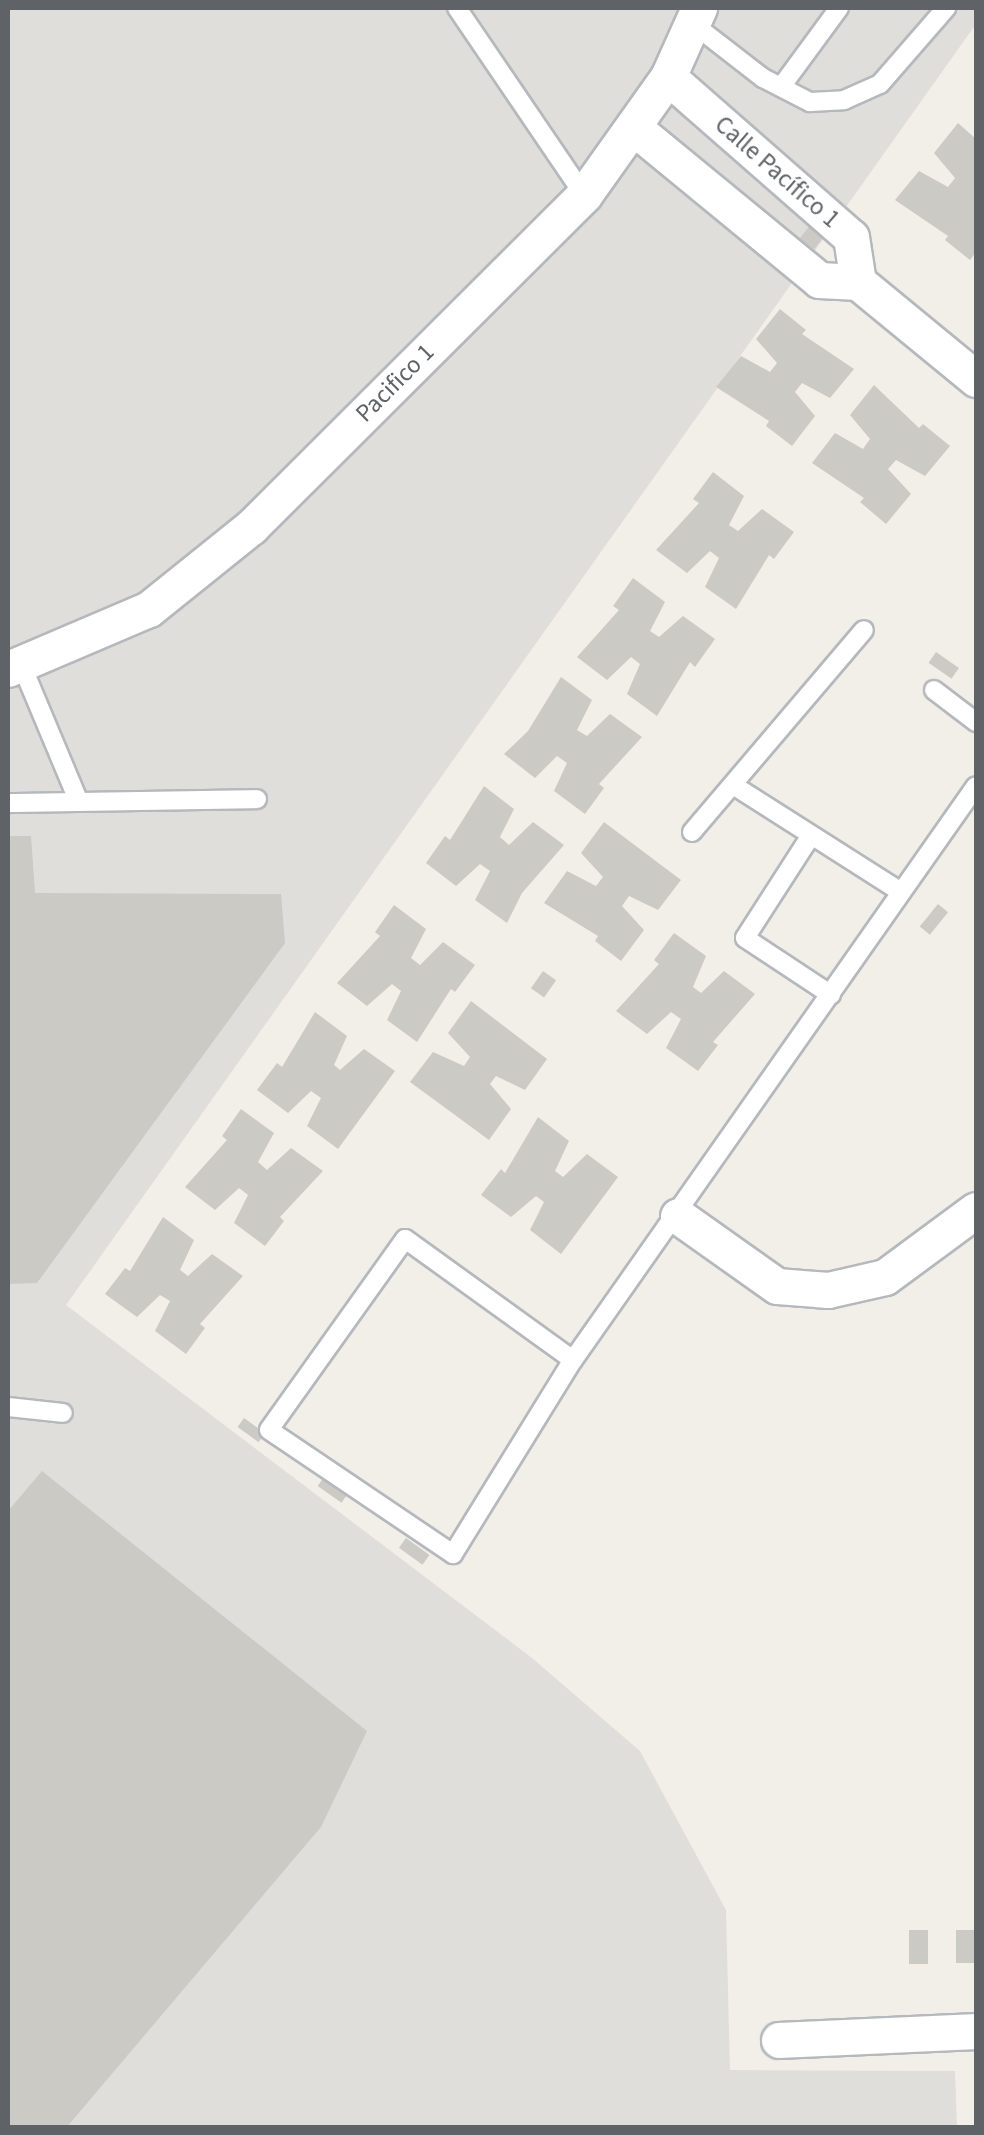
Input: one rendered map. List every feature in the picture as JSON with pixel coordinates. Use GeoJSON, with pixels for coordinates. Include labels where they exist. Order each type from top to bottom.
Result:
{"type":"FeatureCollection","features":[{"type":"Feature","properties":{"kind":"street","name":"Pacifico 1"},"geometry":{"type":"LineString","coordinates":[[15,667],[149,609],[251,527],[584,195],[668,77],[695,15]]}},
{"type":"Feature","properties":{"kind":"street","name":"Calle Pacífico 1"},"geometry":{"type":"LineString","coordinates":[[668,77],[851,236],[858,282]]}},
{"type":"Feature","properties":{"kind":"street"},"geometry":{"type":"LineString","coordinates":[[632,127],[819,280],[858,282],[972,366]]}},
{"type":"Feature","properties":{"kind":"street"},"geometry":{"type":"LineString","coordinates":[[786,254],[819,206]]}},
{"type":"Feature","properties":{"kind":"street"},"geometry":{"type":"LineString","coordinates":[[678,1216],[777,1286],[828,1290],[886,1277],[976,1210]]}},
{"type":"Feature","properties":{"kind":"street"},"geometry":{"type":"LineString","coordinates":[[779,2040],[976,2031]]}},
{"type":"Feature","properties":{"kind":"lane"},"geometry":{"type":"LineString","coordinates":[[457,8],[584,195]]}},
{"type":"Feature","properties":{"kind":"lane"},"geometry":{"type":"LineString","coordinates":[[782,86],[839,8]]}},
{"type":"Feature","properties":{"kind":"lane"},"geometry":{"type":"LineString","coordinates":[[695,15],[782,86],[810,102],[844,100],[880,84],[946,8]]}},
{"type":"Feature","properties":{"kind":"lane"},"geometry":{"type":"LineString","coordinates":[[692,832],[864,630]]}},
{"type":"Feature","properties":{"kind":"lane"},"geometry":{"type":"LineString","coordinates":[[15,667],[78,800]]}},
{"type":"Feature","properties":{"kind":"lane"},"geometry":{"type":"LineString","coordinates":[[934,690],[976,722]]}},
{"type":"Feature","properties":{"kind":"lane"},"geometry":{"type":"LineString","coordinates":[[734,785],[810,838],[901,892]]}},
{"type":"Feature","properties":{"kind":"lane"},"geometry":{"type":"LineString","coordinates":[[574,1360],[405,1239],[268,1430],[453,1554],[574,1360],[901,892],[943,842],[976,786]]}},
{"type":"Feature","properties":{"kind":"lane"},"geometry":{"type":"LineString","coordinates":[[8,803],[258,799]]}},
{"type":"Feature","properties":{"kind":"lane"},"geometry":{"type":"LineString","coordinates":[[810,838],[745,938],[831,994]]}},
{"type":"Feature","properties":{"kind":"lane"},"geometry":{"type":"LineString","coordinates":[[8,1407],[62,1413]]}},
{"type":"Feature","properties":{"kind":"shaded area"},"geometry":{"type":"Polygon","coordinates":[[[8,8],[976,8],[976,24],[66,1305],[532,1658],[640,1751],[726,1910],[730,2070],[955,2071],[957,2127],[8,2128],[8,8]]]}},
{"type":"Feature","properties":{"kind":"building"},"geometry":{"type":"Polygon","coordinates":[[[958,123],[976,139],[976,252],[970,260],[945,240],[948,236],[895,200],[919,171],[948,187],[955,178],[934,153],[958,123]]]}},
{"type":"Feature","properties":{"kind":"building"},"geometry":{"type":"Polygon","coordinates":[[[811,224],[825,235],[814,249],[800,238],[811,224]]]}},
{"type":"Feature","properties":{"kind":"building"},"geometry":{"type":"Polygon","coordinates":[[[780,309],[806,330],[802,334],[854,369],[830,398],[802,383],[795,392],[815,416],[792,446],[766,426],[769,421],[716,387],[741,356],[770,372],[777,363],[756,339],[780,309]]]}},
{"type":"Feature","properties":{"kind":"building"},"geometry":{"type":"Polygon","coordinates":[[[874,385],[919,428],[923,424],[950,446],[925,476],[896,460],[888,469],[911,494],[886,524],[860,502],[864,498],[812,463],[835,433],[863,449],[870,439],[850,415],[874,385]]]}},
{"type":"Feature","properties":{"kind":"building"},"geometry":{"type":"Polygon","coordinates":[[[713,472],[744,496],[729,525],[738,531],[762,509],[794,532],[774,559],[769,555],[736,609],[705,587],[719,558],[710,551],[687,573],[656,550],[699,503],[693,499],[713,472]]]}},
{"type":"Feature","properties":{"kind":"building"},"geometry":{"type":"Polygon","coordinates":[[[633,578],[665,602],[650,631],[659,637],[683,616],[715,639],[695,667],[690,662],[657,716],[627,694],[640,664],[631,657],[607,680],[577,657],[619,610],[613,606],[633,578]]]}},
{"type":"Feature","properties":{"kind":"building"},"geometry":{"type":"Polygon","coordinates":[[[936,652],[959,668],[951,679],[929,663],[936,652]]]}},
{"type":"Feature","properties":{"kind":"building"},"geometry":{"type":"Polygon","coordinates":[[[561,677],[592,700],[577,730],[587,736],[610,714],[642,737],[599,784],[604,788],[585,814],[554,791],[567,763],[557,756],[535,778],[504,754],[528,731],[561,677]]]}},
{"type":"Feature","properties":{"kind":"building"},"geometry":{"type":"Polygon","coordinates":[[[484,786],[514,809],[500,837],[509,845],[533,822],[564,845],[522,893],[507,923],[475,900],[490,871],[480,864],[456,886],[426,863],[445,836],[450,840],[484,786]]]}},
{"type":"Feature","properties":{"kind":"building"},"geometry":{"type":"Polygon","coordinates":[[[604,822],[681,880],[658,910],[629,896],[622,906],[644,930],[621,961],[595,941],[598,936],[544,903],[567,871],[596,886],[603,877],[581,853],[604,822]]]}},
{"type":"Feature","properties":{"kind":"building"},"geometry":{"type":"Polygon","coordinates":[[[8,836],[31,836],[35,893],[281,894],[285,943],[37,1283],[8,1284],[8,836]]]}},
{"type":"Feature","properties":{"kind":"building"},"geometry":{"type":"Polygon","coordinates":[[[938,904],[948,912],[930,935],[920,927],[938,904]]]}},
{"type":"Feature","properties":{"kind":"building"},"geometry":{"type":"Polygon","coordinates":[[[394,905],[426,929],[411,958],[420,965],[443,942],[475,965],[455,992],[451,989],[417,1042],[387,1020],[401,991],[392,984],[367,1006],[337,983],[380,936],[375,932],[394,905]]]}},
{"type":"Feature","properties":{"kind":"building"},"geometry":{"type":"Polygon","coordinates":[[[674,933],[706,956],[693,987],[701,993],[724,971],[755,994],[713,1042],[718,1045],[698,1071],[666,1048],[681,1019],[671,1012],[647,1034],[616,1011],[659,964],[654,960],[674,933]]]}},
{"type":"Feature","properties":{"kind":"building"},"geometry":{"type":"Polygon","coordinates":[[[543,971],[556,980],[544,997],[531,988],[543,971]]]}},
{"type":"Feature","properties":{"kind":"building"},"geometry":{"type":"Polygon","coordinates":[[[471,1001],[547,1059],[525,1090],[496,1076],[490,1084],[511,1109],[489,1140],[410,1082],[433,1052],[464,1066],[470,1057],[448,1033],[471,1001]]]}},
{"type":"Feature","properties":{"kind":"building"},"geometry":{"type":"Polygon","coordinates":[[[315,1012],[347,1036],[334,1065],[340,1070],[364,1049],[395,1071],[338,1149],[307,1126],[321,1098],[311,1091],[288,1113],[257,1090],[277,1063],[282,1067],[315,1012]]]}},
{"type":"Feature","properties":{"kind":"building"},"geometry":{"type":"Polygon","coordinates":[[[241,1109],[274,1133],[258,1162],[267,1170],[291,1148],[323,1171],[280,1217],[284,1221],[265,1246],[234,1223],[248,1195],[239,1188],[215,1210],[185,1187],[227,1140],[222,1136],[241,1109]]]}},
{"type":"Feature","properties":{"kind":"building"},"geometry":{"type":"Polygon","coordinates":[[[538,1117],[569,1141],[555,1171],[563,1177],[587,1154],[618,1177],[561,1254],[530,1230],[544,1202],[536,1196],[511,1217],[481,1195],[501,1169],[505,1173],[538,1117]]]}},
{"type":"Feature","properties":{"kind":"building"},"geometry":{"type":"Polygon","coordinates":[[[163,1217],[194,1240],[180,1270],[188,1276],[212,1254],[243,1276],[200,1324],[205,1328],[186,1354],[155,1331],[170,1301],[160,1295],[137,1317],[105,1294],[125,1268],[130,1271],[163,1217]]]}},
{"type":"Feature","properties":{"kind":"building"},"geometry":{"type":"Polygon","coordinates":[[[244,1418],[265,1433],[259,1442],[238,1427],[244,1418]]]}},
{"type":"Feature","properties":{"kind":"building"},"geometry":{"type":"Polygon","coordinates":[[[42,1471],[367,1731],[321,1827],[66,2128],[8,2128],[8,1511],[42,1471]]]}},
{"type":"Feature","properties":{"kind":"building"},"geometry":{"type":"Polygon","coordinates":[[[324,1477],[348,1494],[341,1503],[318,1486],[324,1477]]]}},
{"type":"Feature","properties":{"kind":"building"},"geometry":{"type":"Polygon","coordinates":[[[406,1538],[429,1555],[422,1565],[399,1548],[406,1538]]]}},
{"type":"Feature","properties":{"kind":"building"},"geometry":{"type":"Polygon","coordinates":[[[909,1930],[928,1930],[928,1964],[909,1964],[909,1930]]]}},
{"type":"Feature","properties":{"kind":"building"},"geometry":{"type":"Polygon","coordinates":[[[956,1930],[976,1930],[976,1963],[956,1963],[956,1930]]]}}]}
